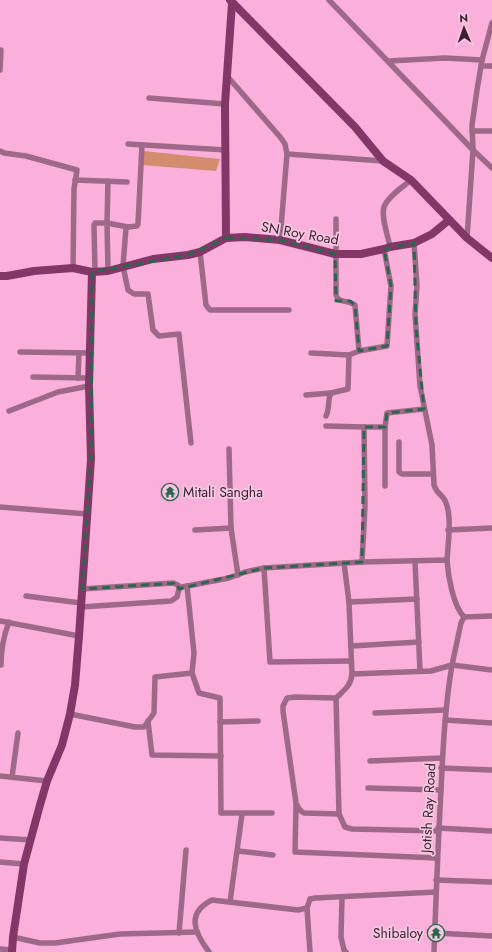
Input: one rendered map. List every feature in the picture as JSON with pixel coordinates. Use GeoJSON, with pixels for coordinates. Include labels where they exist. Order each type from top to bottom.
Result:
{"type":"FeatureCollection","features":[{"type":"Feature","properties":{"kind":"street"},"geometry":{"type":"LineString","coordinates":[[329,0],[492,168]]}},
{"type":"Feature","properties":{"kind":"street"},"geometry":{"type":"LineString","coordinates":[[226,238],[225,104],[231,2]]}},
{"type":"Feature","properties":{"kind":"street"},"geometry":{"type":"LineString","coordinates":[[231,2],[355,127],[383,161],[411,180],[467,238],[492,258]]}},
{"type":"Feature","properties":{"kind":"street"},"geometry":{"type":"LineString","coordinates":[[467,238],[473,150],[472,131],[476,90],[481,63],[492,23]]}},
{"type":"Feature","properties":{"kind":"street"},"geometry":{"type":"LineString","coordinates":[[0,50],[0,70]]}},
{"type":"Feature","properties":{"kind":"street"},"geometry":{"type":"LineString","coordinates":[[389,61],[440,58],[481,63],[492,66]]}},
{"type":"Feature","properties":{"kind":"street"},"geometry":{"type":"LineString","coordinates":[[226,76],[285,144],[287,154],[280,240]]}},
{"type":"Feature","properties":{"kind":"street"},"geometry":{"type":"LineString","coordinates":[[149,98],[225,104]]}},
{"type":"Feature","properties":{"kind":"street"},"geometry":{"type":"LineString","coordinates":[[472,131],[492,132]]}},
{"type":"Feature","properties":{"kind":"street"},"geometry":{"type":"LineString","coordinates":[[128,144],[226,150]]}},
{"type":"Feature","properties":{"kind":"street"},"geometry":{"type":"LineString","coordinates":[[0,949],[12,951],[24,864],[47,781],[62,745],[70,714],[80,636],[91,459],[89,382],[94,225],[98,222],[137,226],[142,145]]}},
{"type":"Feature","properties":{"kind":"street"},"geometry":{"type":"LineString","coordinates":[[0,151],[4,153],[26,156],[77,170],[75,180],[73,268]]}},
{"type":"Feature","properties":{"kind":"street"},"geometry":{"type":"LineString","coordinates":[[287,154],[383,161]]}},
{"type":"Feature","properties":{"kind":"street"},"geometry":{"type":"LineString","coordinates":[[75,180],[127,182]]}},
{"type":"Feature","properties":{"kind":"street"},"geometry":{"type":"LineString","coordinates":[[311,353],[349,355],[387,346],[391,286],[383,216],[384,207],[390,199],[411,180]]}},
{"type":"Feature","properties":{"kind":"street"},"geometry":{"type":"LineString","coordinates":[[108,181],[108,271]]}},
{"type":"Feature","properties":{"kind":"street"},"geometry":{"type":"LineString","coordinates":[[336,219],[336,294],[337,298],[341,301],[350,301],[354,305],[359,352]]}},
{"type":"Feature","properties":{"kind":"street","name":"SN Roy Road"},"geometry":{"type":"LineString","coordinates":[[0,276],[34,271],[73,268],[93,272],[108,271],[153,259],[200,252],[226,238],[245,237],[280,240],[335,254],[360,254],[414,243],[432,234],[449,220]]}},
{"type":"Feature","properties":{"kind":"street"},"geometry":{"type":"LineString","coordinates":[[128,226],[126,231],[123,266],[128,290],[134,294],[148,294],[153,330],[159,336],[179,334],[191,443]]}},
{"type":"Feature","properties":{"kind":"street"},"geometry":{"type":"LineString","coordinates":[[414,243],[417,286],[415,314],[420,386],[432,445],[434,485],[436,491],[445,500],[448,506],[448,575],[455,599],[461,614],[464,617],[492,616]]}},
{"type":"Feature","properties":{"kind":"street"},"geometry":{"type":"LineString","coordinates":[[200,252],[206,305],[210,310],[289,310]]}},
{"type":"Feature","properties":{"kind":"street"},"geometry":{"type":"LineString","coordinates":[[20,352],[90,353]]}},
{"type":"Feature","properties":{"kind":"street"},"geometry":{"type":"LineString","coordinates":[[78,378],[79,353]]}},
{"type":"Feature","properties":{"kind":"street"},"geometry":{"type":"LineString","coordinates":[[306,395],[348,390],[349,355]]}},
{"type":"Feature","properties":{"kind":"street"},"geometry":{"type":"LineString","coordinates":[[33,377],[78,378],[89,382]]}},
{"type":"Feature","properties":{"kind":"street"},"geometry":{"type":"LineString","coordinates":[[9,411],[89,382]]}},
{"type":"Feature","properties":{"kind":"street"},"geometry":{"type":"LineString","coordinates":[[326,416],[331,393]]}},
{"type":"Feature","properties":{"kind":"street"},"geometry":{"type":"LineString","coordinates":[[385,486],[385,426],[387,413],[424,409]]}},
{"type":"Feature","properties":{"kind":"street"},"geometry":{"type":"LineString","coordinates":[[326,426],[385,426]]}},
{"type":"Feature","properties":{"kind":"street"},"geometry":{"type":"LineString","coordinates":[[362,562],[365,506],[364,427]]}},
{"type":"Feature","properties":{"kind":"street"},"geometry":{"type":"LineString","coordinates":[[399,442],[399,472],[402,474],[433,474]]}},
{"type":"Feature","properties":{"kind":"street"},"geometry":{"type":"LineString","coordinates":[[229,449],[231,528],[238,575]]}},
{"type":"Feature","properties":{"kind":"street"},"geometry":{"type":"LineString","coordinates":[[0,507],[88,514]]}},
{"type":"Feature","properties":{"kind":"street"},"geometry":{"type":"LineString","coordinates":[[195,530],[231,528]]}},
{"type":"Feature","properties":{"kind":"street"},"geometry":{"type":"LineString","coordinates":[[448,530],[492,528]]}},
{"type":"Feature","properties":{"kind":"street"},"geometry":{"type":"LineString","coordinates":[[179,589],[182,587],[264,568],[362,562],[447,560]]}},
{"type":"Feature","properties":{"kind":"street"},"geometry":{"type":"LineString","coordinates":[[415,561],[420,671]]}},
{"type":"Feature","properties":{"kind":"street"},"geometry":{"type":"LineString","coordinates":[[344,563],[349,602],[351,646],[352,674],[349,686],[336,698],[287,698],[283,711],[296,803],[295,852],[437,858]]}},
{"type":"Feature","properties":{"kind":"street"},"geometry":{"type":"LineString","coordinates":[[264,568],[270,662],[351,661]]}},
{"type":"Feature","properties":{"kind":"street"},"geometry":{"type":"LineString","coordinates":[[26,596],[81,605],[171,601],[177,597],[179,589],[178,585],[173,583],[82,589]]}},
{"type":"Feature","properties":{"kind":"street"},"geometry":{"type":"LineString","coordinates":[[187,586],[194,653],[192,673],[199,693],[220,698],[221,813],[272,813]]}},
{"type":"Feature","properties":{"kind":"street"},"geometry":{"type":"LineString","coordinates":[[349,602],[417,599]]}},
{"type":"Feature","properties":{"kind":"street","name":"Jotish Ray Road"},"geometry":{"type":"LineString","coordinates":[[434,952],[438,829],[445,720],[452,665],[461,623],[464,617]]}},
{"type":"Feature","properties":{"kind":"street"},"geometry":{"type":"LineString","coordinates":[[0,621],[80,636]]}},
{"type":"Feature","properties":{"kind":"street"},"geometry":{"type":"LineString","coordinates":[[1,665],[1,648],[9,622]]}},
{"type":"Feature","properties":{"kind":"street"},"geometry":{"type":"LineString","coordinates":[[351,646],[419,642]]}},
{"type":"Feature","properties":{"kind":"street"},"geometry":{"type":"LineString","coordinates":[[352,674],[439,670],[452,665],[492,670]]}},
{"type":"Feature","properties":{"kind":"street"},"geometry":{"type":"LineString","coordinates":[[70,714],[144,727],[154,713],[155,678],[192,673]]}},
{"type":"Feature","properties":{"kind":"street"},"geometry":{"type":"LineString","coordinates":[[336,698],[339,814],[345,827],[352,829],[438,829],[492,831]]}},
{"type":"Feature","properties":{"kind":"street"},"geometry":{"type":"LineString","coordinates":[[375,713],[446,710]]}},
{"type":"Feature","properties":{"kind":"street"},"geometry":{"type":"LineString","coordinates":[[445,720],[492,723]]}},
{"type":"Feature","properties":{"kind":"street"},"geometry":{"type":"LineString","coordinates":[[148,721],[152,755],[221,756]]}},
{"type":"Feature","properties":{"kind":"street"},"geometry":{"type":"LineString","coordinates":[[220,722],[258,721]]}},
{"type":"Feature","properties":{"kind":"street"},"geometry":{"type":"LineString","coordinates":[[12,777],[18,733]]}},
{"type":"Feature","properties":{"kind":"street"},"geometry":{"type":"LineString","coordinates":[[370,761],[442,758]]}},
{"type":"Feature","properties":{"kind":"street"},"geometry":{"type":"LineString","coordinates":[[442,768],[492,770]]}},
{"type":"Feature","properties":{"kind":"street"},"geometry":{"type":"LineString","coordinates":[[0,776],[47,781]]}},
{"type":"Feature","properties":{"kind":"street"},"geometry":{"type":"LineString","coordinates":[[368,788],[440,790]]}},
{"type":"Feature","properties":{"kind":"street"},"geometry":{"type":"LineString","coordinates":[[296,803],[298,809],[304,813],[339,814]]}},
{"type":"Feature","properties":{"kind":"street"},"geometry":{"type":"LineString","coordinates":[[230,902],[242,814]]}},
{"type":"Feature","properties":{"kind":"street"},"geometry":{"type":"LineString","coordinates":[[0,838],[31,840]]}},
{"type":"Feature","properties":{"kind":"street"},"geometry":{"type":"LineString","coordinates":[[179,933],[186,850]]}},
{"type":"Feature","properties":{"kind":"street"},"geometry":{"type":"LineString","coordinates":[[238,851],[273,855]]}},
{"type":"Feature","properties":{"kind":"street"},"geometry":{"type":"LineString","coordinates":[[0,862],[24,864]]}},
{"type":"Feature","properties":{"kind":"street"},"geometry":{"type":"LineString","coordinates":[[436,880],[492,882]]}},
{"type":"Feature","properties":{"kind":"street"},"geometry":{"type":"LineString","coordinates":[[310,952],[307,908],[310,899],[436,892]]}},
{"type":"Feature","properties":{"kind":"street"},"geometry":{"type":"LineString","coordinates":[[342,897],[341,937],[344,950],[346,952]]}},
{"type":"Feature","properties":{"kind":"street"},"geometry":{"type":"LineString","coordinates":[[208,952],[196,932],[195,917],[198,910],[212,900],[298,910],[307,908]]}},
{"type":"Feature","properties":{"kind":"street"},"geometry":{"type":"LineString","coordinates":[[13,938],[55,943],[120,934],[196,932]]}},
{"type":"Feature","properties":{"kind":"street"},"geometry":{"type":"LineString","coordinates":[[435,934],[492,936]]}},
{"type":"Feature","properties":{"kind":"highlighted area"},"geometry":{"type":"Polygon","coordinates":[[[226,238],[280,240],[335,254],[336,301],[350,301],[355,305],[359,351],[387,346],[391,286],[384,249],[414,243],[416,328],[424,409],[387,413],[385,427],[364,427],[362,562],[264,568],[179,589],[177,583],[82,589],[91,459],[92,272],[188,255],[226,238]]]}},
{"type":"Feature","properties":{"kind":"shaded area"},"geometry":{"type":"Polygon","coordinates":[[[144,151],[220,159],[216,171],[142,165],[144,151]]]}},
{"type":"Feature","properties":{"kind":"place","name":"Mitali Sangha"},"geometry":{"type":"Point","coordinates":[170,492]}},
{"type":"Feature","properties":{"kind":"place","name":"Shibaloy"},"geometry":{"type":"Point","coordinates":[436,933]}}]}
